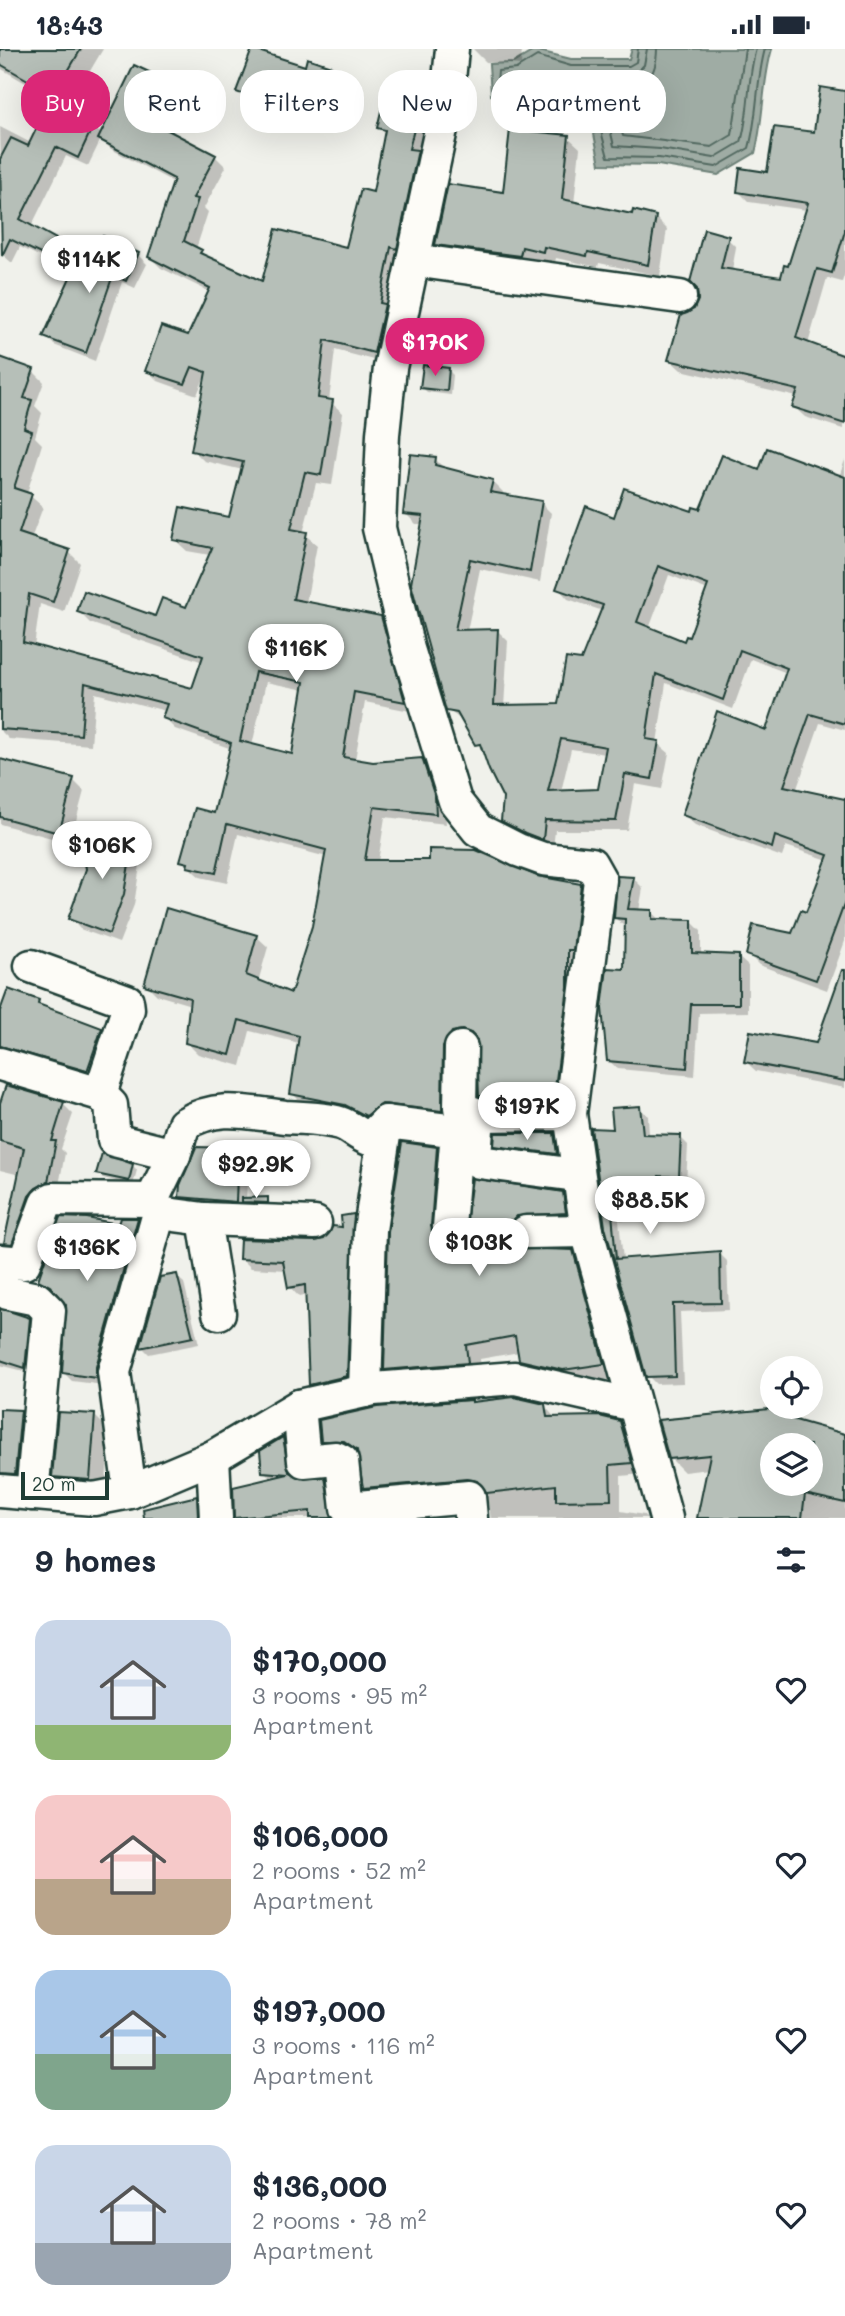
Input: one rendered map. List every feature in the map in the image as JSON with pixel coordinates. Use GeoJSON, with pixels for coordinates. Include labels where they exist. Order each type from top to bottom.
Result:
{"type":"FeatureCollection","features":[{"type":"Feature","properties":{"kind":"street"},"geometry":{"type":"LineString","coordinates":[[452,49],[447,101],[390,368],[383,434],[379,528],[390,587],[455,801],[478,830],[543,859],[591,864],[600,880],[570,1114],[576,1175],[587,1231],[666,1518]]}},
{"type":"Feature","properties":{"kind":"street"},"geometry":{"type":"LineString","coordinates":[[413,260],[680,297]]}},
{"type":"Feature","properties":{"kind":"street"},"geometry":{"type":"LineString","coordinates":[[31,967],[127,1001],[128,1009],[100,1094]]}},
{"type":"Feature","properties":{"kind":"street"},"geometry":{"type":"LineString","coordinates":[[461,1048],[465,1118],[475,1158],[479,1162],[576,1175]]}},
{"type":"Feature","properties":{"kind":"street"},"geometry":{"type":"LineString","coordinates":[[0,1064],[100,1094],[111,1105],[112,1137],[116,1142],[174,1155]]}},
{"type":"Feature","properties":{"kind":"street"},"geometry":{"type":"LineString","coordinates":[[130,1492],[114,1372],[155,1206],[184,1124],[201,1114],[247,1109],[265,1114],[344,1124],[355,1134],[369,1139],[386,1122],[570,1114]]}},
{"type":"Feature","properties":{"kind":"street"},"geometry":{"type":"LineString","coordinates":[[449,1227],[465,1118]]}},
{"type":"Feature","properties":{"kind":"street"},"geometry":{"type":"LineString","coordinates":[[365,1391],[370,1230],[386,1122]]}},
{"type":"Feature","properties":{"kind":"street"},"geometry":{"type":"LineString","coordinates":[[0,1261],[24,1263],[46,1203],[52,1199],[155,1206],[204,1219],[315,1223]]}},
{"type":"Feature","properties":{"kind":"street"},"geometry":{"type":"LineString","coordinates":[[204,1219],[219,1313]]}},
{"type":"Feature","properties":{"kind":"street"},"geometry":{"type":"LineString","coordinates":[[526,1233],[587,1231]]}},
{"type":"Feature","properties":{"kind":"street"},"geometry":{"type":"LineString","coordinates":[[0,1282],[8,1293],[37,1299],[50,1311],[32,1494]]}},
{"type":"Feature","properties":{"kind":"street"},"geometry":{"type":"LineString","coordinates":[[0,1491],[32,1494],[95,1509],[213,1457],[299,1406],[365,1391],[515,1378],[634,1405]]}},
{"type":"Feature","properties":{"kind":"street"},"geometry":{"type":"LineString","coordinates":[[299,1406],[304,1461],[336,1458],[342,1461],[348,1513],[469,1497],[471,1518]]}},
{"type":"Feature","properties":{"kind":"street"},"geometry":{"type":"LineString","coordinates":[[213,1457],[216,1518]]}},
{"type":"Feature","properties":{"kind":"water"},"geometry":{"type":"Polygon","coordinates":[[[632,49],[772,49],[755,153],[718,175],[658,165],[600,164],[594,133],[666,133],[666,70],[491,70],[491,95],[489,64],[513,63],[535,50],[571,59],[629,59],[632,49]]]}},
{"type":"Feature","properties":{"kind":"building"},"geometry":{"type":"Polygon","coordinates":[[[0,49],[81,49],[69,70],[21,70],[21,76],[0,64],[0,49]]]}},
{"type":"Feature","properties":{"kind":"building"},"geometry":{"type":"Polygon","coordinates":[[[252,49],[305,66],[307,58],[331,66],[330,70],[244,70],[252,49]]]}},
{"type":"Feature","properties":{"kind":"building"},"geometry":{"type":"Polygon","coordinates":[[[134,65],[145,70],[132,70],[134,65]]]}},
{"type":"Feature","properties":{"kind":"building"},"geometry":{"type":"Polygon","coordinates":[[[124,86],[124,133],[174,133],[216,155],[193,198],[198,199],[184,241],[202,250],[200,253],[262,281],[276,229],[346,247],[361,189],[373,192],[384,133],[413,133],[409,149],[418,150],[397,249],[391,247],[380,303],[385,304],[374,353],[325,340],[318,398],[333,400],[321,475],[305,472],[291,529],[307,532],[293,599],[381,616],[405,702],[354,692],[343,757],[373,762],[422,758],[435,797],[436,814],[374,807],[365,860],[429,860],[429,849],[476,850],[537,876],[581,884],[573,950],[568,950],[568,987],[554,1096],[479,1096],[477,1040],[471,1033],[462,1030],[452,1032],[443,1047],[442,1111],[382,1104],[366,1116],[345,1105],[290,1094],[299,1036],[239,1020],[230,1055],[185,1043],[190,998],[144,985],[166,908],[257,935],[246,975],[291,993],[312,926],[326,850],[227,824],[216,873],[187,867],[188,863],[180,861],[195,808],[214,813],[231,743],[162,718],[167,704],[85,683],[81,735],[0,729],[0,357],[34,369],[24,398],[32,400],[24,428],[32,431],[14,488],[32,494],[19,533],[70,550],[53,602],[29,594],[23,642],[192,688],[203,656],[77,612],[84,591],[155,616],[162,598],[186,607],[212,548],[173,540],[180,507],[229,517],[243,462],[191,451],[206,372],[192,367],[185,384],[145,371],[161,326],[188,335],[210,288],[148,257],[174,179],[98,139],[101,133],[110,133],[110,114],[124,86]],[[255,672],[240,741],[292,754],[304,682],[255,672]]]}},
{"type":"Feature","properties":{"kind":"building"},"geometry":{"type":"Polygon","coordinates":[[[820,87],[845,91],[845,231],[832,273],[817,269],[796,338],[845,356],[845,424],[792,407],[798,390],[668,360],[681,315],[694,309],[698,300],[697,289],[690,282],[704,229],[729,236],[721,268],[781,277],[784,265],[788,266],[808,203],[737,192],[740,168],[767,172],[774,127],[814,132],[820,87]]]}},
{"type":"Feature","properties":{"kind":"building"},"geometry":{"type":"Polygon","coordinates":[[[34,133],[90,133],[78,158],[56,147],[20,219],[74,249],[65,266],[10,239],[2,256],[0,159],[11,138],[28,146],[34,133]]]}},
{"type":"Feature","properties":{"kind":"building"},"geometry":{"type":"Polygon","coordinates":[[[510,133],[569,135],[562,199],[632,214],[633,210],[656,216],[648,265],[588,252],[587,256],[544,247],[543,252],[522,247],[520,256],[435,245],[448,184],[503,192],[510,133]]]}},
{"type":"Feature","properties":{"kind":"building"},"geometry":{"type":"Polygon","coordinates":[[[103,236],[139,253],[126,281],[113,275],[86,353],[43,337],[77,262],[89,267],[103,236]]]}},
{"type":"Feature","properties":{"kind":"building"},"geometry":{"type":"Polygon","coordinates":[[[423,365],[449,368],[447,391],[420,388],[423,365]]]}},
{"type":"Feature","properties":{"kind":"building"},"geometry":{"type":"Polygon","coordinates":[[[767,448],[845,477],[845,724],[810,714],[784,786],[845,799],[845,902],[816,980],[746,955],[753,925],[792,933],[801,910],[806,912],[828,855],[775,836],[772,848],[682,815],[717,711],[766,730],[787,668],[740,650],[723,700],[656,674],[646,739],[659,741],[652,779],[625,774],[616,821],[545,820],[543,840],[525,833],[501,821],[503,798],[480,744],[475,745],[457,713],[446,711],[411,584],[423,516],[403,514],[410,454],[436,457],[435,465],[493,480],[490,492],[542,501],[530,572],[470,559],[455,630],[498,629],[494,705],[558,704],[566,658],[581,660],[603,605],[556,589],[586,506],[614,517],[624,488],[692,511],[693,507],[700,509],[722,455],[759,470],[767,448]],[[658,566],[637,622],[684,641],[686,636],[689,637],[708,585],[658,566]],[[561,739],[548,791],[598,789],[606,747],[561,739]]]}},
{"type":"Feature","properties":{"kind":"building"},"geometry":{"type":"Polygon","coordinates":[[[0,759],[74,778],[59,833],[0,817],[0,759]]]}},
{"type":"Feature","properties":{"kind":"building"},"geometry":{"type":"Polygon","coordinates":[[[80,833],[133,840],[124,894],[109,934],[68,919],[86,869],[80,833]]]}},
{"type":"Feature","properties":{"kind":"building"},"geometry":{"type":"Polygon","coordinates":[[[617,876],[634,877],[628,909],[652,910],[652,919],[692,920],[692,953],[739,955],[739,1004],[691,1004],[687,1068],[607,1061],[602,1008],[607,968],[624,969],[625,919],[614,918],[617,876]]]}},
{"type":"Feature","properties":{"kind":"building"},"geometry":{"type":"Polygon","coordinates":[[[842,970],[845,970],[845,1081],[744,1062],[750,1031],[816,1043],[842,970]]]}},
{"type":"Feature","properties":{"kind":"building"},"geometry":{"type":"Polygon","coordinates":[[[8,989],[39,1000],[38,1004],[102,1028],[87,1071],[0,1046],[0,1011],[8,989]]]}},
{"type":"Feature","properties":{"kind":"building"},"geometry":{"type":"Polygon","coordinates":[[[6,1085],[64,1102],[52,1141],[56,1141],[48,1182],[36,1188],[29,1196],[12,1244],[4,1243],[24,1148],[0,1141],[0,1103],[6,1085]]]}},
{"type":"Feature","properties":{"kind":"building"},"geometry":{"type":"Polygon","coordinates":[[[640,1106],[643,1134],[681,1135],[679,1177],[659,1176],[661,1211],[612,1213],[616,1259],[720,1251],[721,1303],[673,1304],[675,1376],[646,1377],[605,1227],[591,1128],[613,1129],[611,1108],[640,1106]]]}},
{"type":"Feature","properties":{"kind":"building"},"geometry":{"type":"Polygon","coordinates":[[[495,1133],[554,1133],[557,1154],[494,1146],[495,1133]]]}},
{"type":"Feature","properties":{"kind":"building"},"geometry":{"type":"Polygon","coordinates":[[[402,1142],[437,1147],[431,1226],[438,1242],[447,1245],[456,1244],[464,1237],[472,1178],[563,1192],[566,1213],[517,1216],[510,1224],[508,1233],[511,1242],[518,1248],[573,1250],[604,1364],[563,1370],[519,1360],[515,1336],[466,1345],[468,1363],[384,1370],[388,1232],[402,1142]]]}},
{"type":"Feature","properties":{"kind":"building"},"geometry":{"type":"Polygon","coordinates":[[[196,1147],[238,1148],[236,1202],[179,1197],[180,1185],[196,1147]]]}},
{"type":"Feature","properties":{"kind":"building"},"geometry":{"type":"Polygon","coordinates":[[[102,1153],[133,1164],[129,1181],[96,1174],[102,1153]]]}},
{"type":"Feature","properties":{"kind":"building"},"geometry":{"type":"Polygon","coordinates":[[[268,1197],[268,1203],[242,1202],[242,1198],[268,1197]]]}},
{"type":"Feature","properties":{"kind":"building"},"geometry":{"type":"Polygon","coordinates":[[[354,1214],[347,1376],[309,1385],[305,1285],[288,1288],[283,1261],[239,1259],[240,1239],[315,1241],[324,1239],[333,1226],[342,1227],[341,1216],[354,1214]]]}},
{"type":"Feature","properties":{"kind":"building"},"geometry":{"type":"Polygon","coordinates":[[[60,1217],[87,1218],[118,1224],[120,1218],[138,1218],[96,1367],[96,1378],[62,1373],[66,1305],[50,1286],[38,1280],[60,1217]]]}},
{"type":"Feature","properties":{"kind":"building"},"geometry":{"type":"Polygon","coordinates":[[[177,1274],[193,1337],[140,1348],[160,1277],[177,1274]]]}},
{"type":"Feature","properties":{"kind":"building"},"geometry":{"type":"Polygon","coordinates":[[[0,1308],[30,1318],[25,1368],[0,1360],[0,1308]]]}},
{"type":"Feature","properties":{"kind":"building"},"geometry":{"type":"Polygon","coordinates":[[[514,1397],[545,1404],[547,1417],[599,1416],[620,1421],[632,1463],[610,1465],[611,1500],[556,1501],[556,1485],[487,1493],[477,1481],[467,1479],[363,1488],[357,1450],[344,1441],[321,1441],[319,1420],[377,1407],[514,1397]]]}},
{"type":"Feature","properties":{"kind":"building"},"geometry":{"type":"Polygon","coordinates":[[[0,1409],[21,1410],[15,1474],[0,1473],[0,1409]]]}},
{"type":"Feature","properties":{"kind":"building"},"geometry":{"type":"Polygon","coordinates":[[[760,1410],[760,1419],[792,1419],[845,1434],[845,1503],[814,1496],[823,1496],[823,1433],[760,1433],[760,1496],[805,1496],[802,1518],[697,1518],[710,1455],[669,1459],[658,1420],[760,1410]]]}},
{"type":"Feature","properties":{"kind":"building"},"geometry":{"type":"Polygon","coordinates":[[[58,1412],[95,1414],[90,1480],[52,1477],[58,1412]]]}},
{"type":"Feature","properties":{"kind":"building"},"geometry":{"type":"Polygon","coordinates":[[[283,1437],[289,1472],[305,1479],[325,1477],[332,1518],[310,1518],[310,1511],[234,1518],[233,1487],[288,1474],[262,1472],[260,1451],[283,1437]]]}},
{"type":"Feature","properties":{"kind":"building"},"geometry":{"type":"Polygon","coordinates":[[[197,1496],[198,1518],[144,1518],[143,1509],[197,1496]]]}}]}
